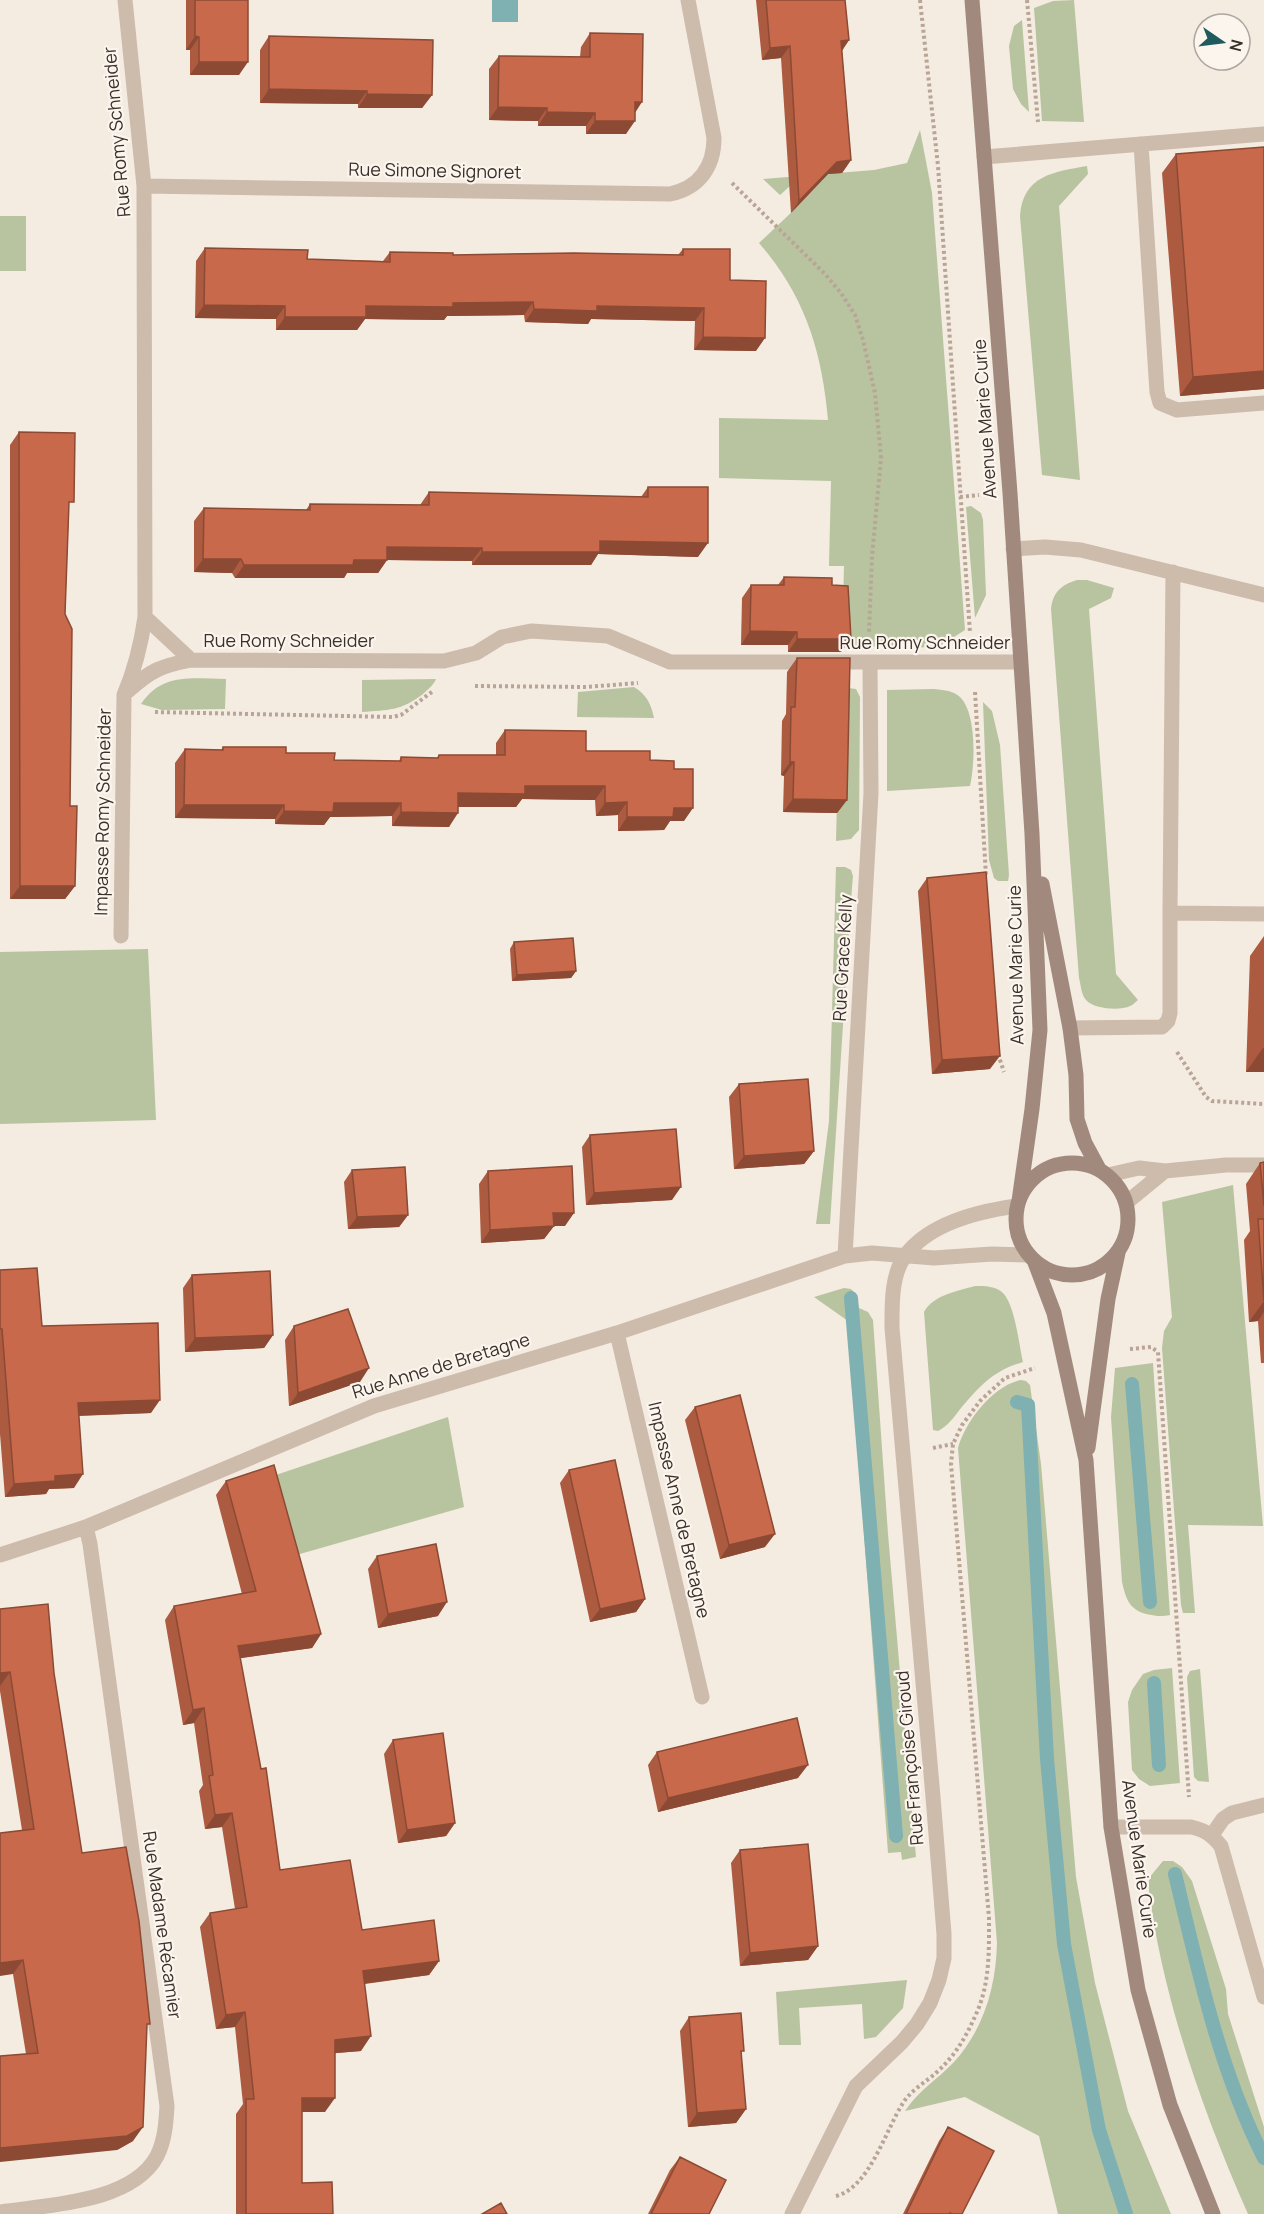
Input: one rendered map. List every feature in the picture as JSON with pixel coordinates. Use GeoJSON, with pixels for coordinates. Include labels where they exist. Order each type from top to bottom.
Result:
{"type":"FeatureCollection","features":[{"type":"Feature","properties":{"kind":"main road","name":"Avenue Marie Curie"},"geometry":{"type":"LineString","coordinates":[[972,0],[1032,834],[1040,1030],[1036,1078],[1018,1203]]}},
{"type":"Feature","properties":{"kind":"main road","name":"Avenue Marie Curie"},"geometry":{"type":"LineString","coordinates":[[1032,834],[1070,1028],[1076,1075],[1077,1119],[1085,1143],[1104,1172]]}},
{"type":"Feature","properties":{"kind":"main road"},"geometry":{"type":"LineString","coordinates":[[1072,1162],[1086,1164],[1104,1172],[1122,1192],[1126,1203],[1125,1240],[1118,1251],[1110,1261],[1098,1269],[1078,1275],[1057,1274],[1032,1258],[1019,1237],[1016,1227],[1018,1203],[1025,1188],[1034,1177],[1046,1169],[1072,1162]]}},
{"type":"Feature","properties":{"kind":"main road","name":"Avenue Marie Curie"},"geometry":{"type":"LineString","coordinates":[[1086,1460],[1108,1299],[1118,1251]]}},
{"type":"Feature","properties":{"kind":"main road","name":"Avenue Marie Curie"},"geometry":{"type":"LineString","coordinates":[[1032,1258],[1054,1312],[1086,1460],[1111,1827],[1138,1990],[1170,2105],[1213,2214]]}},
{"type":"Feature","properties":{"kind":"street","name":"Rue Romy Schneider"},"geometry":{"type":"LineString","coordinates":[[125,0],[144,186],[145,617],[191,660],[444,661],[476,653],[502,637],[531,632],[608,636],[670,662],[1020,662]]}},
{"type":"Feature","properties":{"kind":"street"},"geometry":{"type":"LineString","coordinates":[[688,0],[714,138],[711,161]]}},
{"type":"Feature","properties":{"kind":"street"},"geometry":{"type":"LineString","coordinates":[[984,157],[1264,134]]}},
{"type":"Feature","properties":{"kind":"street"},"geometry":{"type":"LineString","coordinates":[[1141,144],[1157,392],[1160,403],[1177,410],[1264,403]]}},
{"type":"Feature","properties":{"kind":"street","name":"Rue Simone Signoret"},"geometry":{"type":"LineString","coordinates":[[144,186],[670,194],[684,192],[696,183],[705,174],[711,161]]}},
{"type":"Feature","properties":{"kind":"street"},"geometry":{"type":"LineString","coordinates":[[1013,549],[1045,547],[1081,550],[1264,595]]}},
{"type":"Feature","properties":{"kind":"street"},"geometry":{"type":"LineString","coordinates":[[1070,1028],[1162,1027],[1168,1021],[1170,1013],[1173,572]]}},
{"type":"Feature","properties":{"kind":"street"},"geometry":{"type":"LineString","coordinates":[[124,695],[142,644],[145,617]]}},
{"type":"Feature","properties":{"kind":"street","name":"Impasse Romy Schneider"},"geometry":{"type":"LineString","coordinates":[[121,936],[124,695],[148,673],[167,665],[191,660]]}},
{"type":"Feature","properties":{"kind":"street","name":"Rue Grace Kelly"},"geometry":{"type":"LineString","coordinates":[[845,1256],[871,793],[870,663]]}},
{"type":"Feature","properties":{"kind":"street"},"geometry":{"type":"LineString","coordinates":[[1170,913],[1264,914]]}},
{"type":"Feature","properties":{"kind":"street"},"geometry":{"type":"LineString","coordinates":[[1104,1172],[1139,1168],[1165,1171],[1264,1165]]}},
{"type":"Feature","properties":{"kind":"street"},"geometry":{"type":"LineString","coordinates":[[1126,1203],[1165,1171]]}},
{"type":"Feature","properties":{"kind":"street"},"geometry":{"type":"LineString","coordinates":[[905,1256],[927,1235],[970,1214],[1018,1203]]}},
{"type":"Feature","properties":{"kind":"street","name":"Rue Anne de Bretagne"},"geometry":{"type":"LineString","coordinates":[[0,1555],[86,1527],[374,1406],[617,1333],[845,1256],[872,1253],[934,1258],[992,1254],[1032,1258]]}},
{"type":"Feature","properties":{"kind":"street","name":"Rue Françoise Giroud"},"geometry":{"type":"LineString","coordinates":[[792,2214],[856,2086],[902,2042],[930,2003],[944,1958],[933,1797],[892,1328],[892,1300],[898,1271],[905,1256]]}},
{"type":"Feature","properties":{"kind":"street","name":"Impasse Anne de Bretagne"},"geometry":{"type":"LineString","coordinates":[[617,1333],[702,1697]]}},
{"type":"Feature","properties":{"kind":"street","name":"Rue Madame Récamier"},"geometry":{"type":"LineString","coordinates":[[0,2212],[103,2196],[126,2187],[142,2174],[156,2157],[166,2132],[167,2106],[86,1527]]}},
{"type":"Feature","properties":{"kind":"street"},"geometry":{"type":"LineString","coordinates":[[1212,1835],[1223,1819],[1232,1813],[1264,1805]]}},
{"type":"Feature","properties":{"kind":"street"},"geometry":{"type":"LineString","coordinates":[[1111,1827],[1191,1827],[1202,1829],[1212,1835],[1221,1846],[1264,1996]]}},
{"type":"Feature","properties":{"kind":"path"},"geometry":{"type":"LineString","coordinates":[[920,0],[938,166],[987,881]]}},
{"type":"Feature","properties":{"kind":"path"},"geometry":{"type":"LineString","coordinates":[[1027,0],[1040,152]]}},
{"type":"Feature","properties":{"kind":"path"},"geometry":{"type":"LineString","coordinates":[[711,161],[825,274],[855,315],[863,340],[874,393],[881,458],[872,557],[870,663]]}},
{"type":"Feature","properties":{"kind":"path"},"geometry":{"type":"LineString","coordinates":[[470,686],[586,687],[645,683]]}},
{"type":"Feature","properties":{"kind":"path"},"geometry":{"type":"LineString","coordinates":[[124,695],[142,710],[150,712],[393,717],[401,715],[439,687]]}},
{"type":"Feature","properties":{"kind":"path"},"geometry":{"type":"LineString","coordinates":[[1162,1027],[1206,1097],[1212,1101],[1264,1104]]}},
{"type":"Feature","properties":{"kind":"path"},"geometry":{"type":"LineString","coordinates":[[997,1045],[1003,1071],[1011,1076],[1036,1078]]}},
{"type":"Feature","properties":{"kind":"path"},"geometry":{"type":"LineString","coordinates":[[1100,1353],[1151,1347],[1158,1352],[1191,1827]]}},
{"type":"Feature","properties":{"kind":"green space"},"geometry":{"type":"Polygon","coordinates":[[[1074,0],[1084,122],[1042,121],[1034,8],[1053,1],[1074,0]]]}},
{"type":"Feature","properties":{"kind":"green space"},"geometry":{"type":"Polygon","coordinates":[[[1022,20],[1029,112],[1021,104],[1013,89],[1009,46],[1014,26],[1022,20]]]}},
{"type":"Feature","properties":{"kind":"green space"},"geometry":{"type":"Polygon","coordinates":[[[920,130],[932,193],[965,630],[941,645],[917,648],[842,645],[844,566],[829,566],[831,481],[719,478],[719,418],[828,420],[821,371],[808,326],[788,283],[759,243],[795,209],[790,186],[780,195],[763,179],[874,170],[907,163],[920,130]]]}},
{"type":"Feature","properties":{"kind":"green space"},"geometry":{"type":"Polygon","coordinates":[[[1087,166],[1088,174],[1059,206],[1080,480],[1042,475],[1020,216],[1022,202],[1027,192],[1042,178],[1087,166]]]}},
{"type":"Feature","properties":{"kind":"green space"},"geometry":{"type":"Polygon","coordinates":[[[0,216],[26,216],[26,271],[0,271],[0,216]]]}},
{"type":"Feature","properties":{"kind":"green space"},"geometry":{"type":"Polygon","coordinates":[[[971,506],[981,513],[983,520],[986,595],[975,618],[966,507],[971,506]]]}},
{"type":"Feature","properties":{"kind":"green space"},"geometry":{"type":"Polygon","coordinates":[[[1077,580],[1087,580],[1114,588],[1111,598],[1089,609],[1116,974],[1138,1000],[1126,1008],[1108,1008],[1091,1004],[1082,993],[1079,978],[1051,609],[1059,590],[1066,584],[1077,580]]]}},
{"type":"Feature","properties":{"kind":"green space"},"geometry":{"type":"Polygon","coordinates":[[[179,679],[226,679],[225,709],[162,710],[141,704],[159,687],[179,679]]]}},
{"type":"Feature","properties":{"kind":"green space"},"geometry":{"type":"Polygon","coordinates":[[[436,679],[432,686],[408,704],[387,710],[362,712],[362,680],[436,679]]]}},
{"type":"Feature","properties":{"kind":"green space"},"geometry":{"type":"Polygon","coordinates":[[[634,687],[648,700],[654,718],[577,717],[578,692],[634,687]]]}},
{"type":"Feature","properties":{"kind":"green space"},"geometry":{"type":"Polygon","coordinates":[[[840,687],[856,689],[860,697],[859,830],[851,839],[836,841],[840,687]]]}},
{"type":"Feature","properties":{"kind":"green space"},"geometry":{"type":"Polygon","coordinates":[[[933,689],[954,693],[966,705],[972,727],[974,753],[970,786],[887,791],[887,690],[933,689]]]}},
{"type":"Feature","properties":{"kind":"green space"},"geometry":{"type":"Polygon","coordinates":[[[983,702],[992,711],[1000,745],[1008,881],[998,881],[994,878],[989,860],[983,702]]]}},
{"type":"Feature","properties":{"kind":"green space"},"geometry":{"type":"Polygon","coordinates":[[[836,867],[851,870],[853,876],[830,1224],[816,1224],[829,1121],[836,867]]]}},
{"type":"Feature","properties":{"kind":"green space"},"geometry":{"type":"Polygon","coordinates":[[[148,949],[156,1120],[0,1124],[0,952],[148,949]]]}},
{"type":"Feature","properties":{"kind":"green space"},"geometry":{"type":"Polygon","coordinates":[[[1233,1185],[1263,1526],[1188,1525],[1195,1613],[1183,1613],[1162,1348],[1164,1331],[1172,1317],[1162,1202],[1233,1185]]]}},
{"type":"Feature","properties":{"kind":"green space"},"geometry":{"type":"Polygon","coordinates":[[[975,1286],[997,1289],[1007,1299],[1014,1316],[1023,1362],[995,1374],[975,1392],[948,1424],[938,1431],[933,1430],[924,1312],[933,1301],[975,1286]]]}},
{"type":"Feature","properties":{"kind":"green space"},"geometry":{"type":"Polygon","coordinates":[[[844,1288],[851,1289],[855,1293],[859,1308],[868,1312],[873,1320],[888,1534],[916,1857],[902,1860],[901,1852],[888,1853],[848,1321],[814,1297],[844,1288]]]}},
{"type":"Feature","properties":{"kind":"green space"},"geometry":{"type":"Polygon","coordinates":[[[1153,1363],[1170,1615],[1161,1616],[1140,1612],[1129,1602],[1123,1588],[1111,1417],[1115,1368],[1153,1363]]]}},
{"type":"Feature","properties":{"kind":"green space"},"geometry":{"type":"Polygon","coordinates":[[[1021,1380],[1030,1385],[1041,1464],[1076,1877],[1095,1983],[1128,2111],[1171,2214],[1058,2214],[1039,2136],[965,2097],[905,2111],[954,2062],[973,2036],[981,2021],[994,1975],[997,1943],[958,1448],[967,1427],[982,1406],[1000,1389],[1021,1380]]]}},
{"type":"Feature","properties":{"kind":"green space"},"geometry":{"type":"Polygon","coordinates":[[[448,1417],[464,1507],[286,1558],[264,1479],[448,1417]]]}},
{"type":"Feature","properties":{"kind":"green space"},"geometry":{"type":"Polygon","coordinates":[[[1172,1668],[1180,1783],[1150,1786],[1139,1779],[1132,1770],[1128,1702],[1132,1690],[1143,1674],[1172,1668]]]}},
{"type":"Feature","properties":{"kind":"green space"},"geometry":{"type":"Polygon","coordinates":[[[1200,1669],[1209,1782],[1198,1781],[1194,1777],[1187,1677],[1190,1671],[1200,1669]]]}},
{"type":"Feature","properties":{"kind":"green space"},"geometry":{"type":"Polygon","coordinates":[[[1163,1861],[1173,1861],[1182,1867],[1192,1881],[1226,1989],[1228,2014],[1264,2127],[1264,2214],[1248,2214],[1201,2096],[1175,2015],[1164,1974],[1149,1892],[1149,1878],[1163,1861]]]}},
{"type":"Feature","properties":{"kind":"green space"},"geometry":{"type":"Polygon","coordinates":[[[907,1980],[903,2008],[876,2037],[864,2039],[862,2004],[799,2008],[801,2045],[779,2045],[776,1992],[907,1980]]]}},
{"type":"Feature","properties":{"kind":"water"},"geometry":{"type":"Polygon","coordinates":[[[492,0],[518,0],[518,22],[492,22],[492,0]]]}},
{"type":"Feature","properties":{"kind":"building"},"geometry":{"type":"Polygon","coordinates":[[[195,0],[248,0],[248,62],[199,62],[199,37],[195,36],[195,0]]]}},
{"type":"Feature","properties":{"kind":"building"},"geometry":{"type":"Polygon","coordinates":[[[766,0],[845,0],[849,40],[841,41],[851,160],[837,162],[799,201],[790,46],[770,48],[766,0]]]}},
{"type":"Feature","properties":{"kind":"building"},"geometry":{"type":"Polygon","coordinates":[[[590,33],[643,34],[642,102],[635,102],[635,121],[595,121],[595,113],[547,112],[547,108],[498,107],[499,56],[590,57],[590,33]]]}},
{"type":"Feature","properties":{"kind":"building"},"geometry":{"type":"Polygon","coordinates":[[[269,36],[433,40],[432,95],[269,89],[269,36]]]}},
{"type":"Feature","properties":{"kind":"building"},"geometry":{"type":"Polygon","coordinates":[[[1264,147],[1264,371],[1193,377],[1176,154],[1264,147]]]}},
{"type":"Feature","properties":{"kind":"building"},"geometry":{"type":"Polygon","coordinates":[[[205,248],[308,250],[307,259],[390,262],[390,252],[453,253],[453,255],[574,253],[683,255],[683,249],[730,249],[730,280],[766,281],[765,338],[703,337],[704,308],[597,306],[597,311],[534,309],[533,302],[453,303],[453,307],[366,306],[366,317],[285,317],[285,306],[204,305],[205,248]]]}},
{"type":"Feature","properties":{"kind":"building"},"geometry":{"type":"Polygon","coordinates":[[[19,432],[75,433],[74,502],[69,502],[65,614],[72,629],[70,806],[77,806],[75,886],[20,886],[19,432]]]}},
{"type":"Feature","properties":{"kind":"building"},"geometry":{"type":"Polygon","coordinates":[[[648,487],[708,487],[708,543],[600,541],[600,552],[482,552],[482,548],[387,547],[387,560],[354,560],[353,565],[244,565],[241,559],[203,559],[204,508],[310,510],[310,504],[429,505],[429,492],[648,497],[648,487]]]}},
{"type":"Feature","properties":{"kind":"building"},"geometry":{"type":"Polygon","coordinates":[[[784,577],[832,578],[832,585],[848,586],[851,639],[797,639],[797,632],[750,631],[751,585],[784,585],[784,577]]]}},
{"type":"Feature","properties":{"kind":"building"},"geometry":{"type":"Polygon","coordinates":[[[797,658],[850,658],[847,800],[793,799],[794,762],[790,762],[791,707],[795,707],[797,658]]]}},
{"type":"Feature","properties":{"kind":"building"},"geometry":{"type":"Polygon","coordinates":[[[505,730],[586,731],[586,751],[650,751],[650,760],[674,761],[674,769],[693,769],[693,808],[674,808],[673,817],[627,817],[627,802],[605,803],[605,786],[525,786],[525,794],[458,793],[458,813],[401,812],[401,803],[334,803],[333,812],[284,811],[284,805],[184,805],[185,749],[286,747],[286,753],[335,753],[334,760],[401,761],[401,757],[505,755],[505,730]]]}},
{"type":"Feature","properties":{"kind":"building"},"geometry":{"type":"Polygon","coordinates":[[[986,872],[1000,1056],[942,1060],[927,878],[986,872]]]}},
{"type":"Feature","properties":{"kind":"building"},"geometry":{"type":"Polygon","coordinates":[[[573,938],[576,971],[517,975],[514,942],[573,938]]]}},
{"type":"Feature","properties":{"kind":"building"},"geometry":{"type":"Polygon","coordinates":[[[808,1079],[814,1151],[744,1156],[739,1084],[808,1079]]]}},
{"type":"Feature","properties":{"kind":"building"},"geometry":{"type":"Polygon","coordinates":[[[676,1129],[681,1187],[594,1193],[590,1135],[676,1129]]]}},
{"type":"Feature","properties":{"kind":"building"},"geometry":{"type":"Polygon","coordinates":[[[1264,1162],[1264,1206],[1260,1163],[1264,1162]]]}},
{"type":"Feature","properties":{"kind":"building"},"geometry":{"type":"Polygon","coordinates":[[[572,1166],[574,1213],[553,1213],[554,1226],[490,1230],[488,1171],[572,1166]]]}},
{"type":"Feature","properties":{"kind":"building"},"geometry":{"type":"Polygon","coordinates":[[[405,1167],[408,1215],[357,1217],[352,1170],[405,1167]]]}},
{"type":"Feature","properties":{"kind":"building"},"geometry":{"type":"Polygon","coordinates":[[[1258,1219],[1264,1219],[1264,1301],[1258,1219]]]}},
{"type":"Feature","properties":{"kind":"building"},"geometry":{"type":"Polygon","coordinates":[[[37,1268],[42,1326],[158,1323],[160,1400],[78,1403],[83,1474],[55,1476],[55,1481],[14,1484],[2,1329],[0,1329],[0,1270],[37,1268]]]}},
{"type":"Feature","properties":{"kind":"building"},"geometry":{"type":"Polygon","coordinates":[[[270,1271],[273,1335],[195,1338],[192,1275],[270,1271]]]}},
{"type":"Feature","properties":{"kind":"building"},"geometry":{"type":"Polygon","coordinates":[[[348,1309],[369,1368],[298,1393],[294,1326],[348,1309]]]}},
{"type":"Feature","properties":{"kind":"building"},"geometry":{"type":"Polygon","coordinates":[[[740,1395],[775,1534],[729,1545],[695,1407],[740,1395]]]}},
{"type":"Feature","properties":{"kind":"building"},"geometry":{"type":"Polygon","coordinates":[[[615,1460],[645,1599],[600,1609],[569,1470],[615,1460]]]}},
{"type":"Feature","properties":{"kind":"building"},"geometry":{"type":"Polygon","coordinates":[[[274,1465],[321,1634],[238,1646],[261,1769],[266,1768],[280,1870],[350,1860],[362,1930],[434,1920],[439,1961],[363,1971],[371,2036],[335,2040],[335,2098],[302,2098],[302,2183],[332,2182],[333,2214],[246,2214],[246,2099],[254,2099],[245,2012],[226,2015],[210,1913],[247,1907],[232,1813],[215,1815],[209,1776],[213,1775],[204,1708],[193,1710],[174,1606],[256,1591],[226,1481],[274,1465]]]}},
{"type":"Feature","properties":{"kind":"building"},"geometry":{"type":"Polygon","coordinates":[[[436,1544],[447,1602],[388,1614],[377,1556],[436,1544]]]}},
{"type":"Feature","properties":{"kind":"building"},"geometry":{"type":"Polygon","coordinates":[[[48,1604],[54,1673],[82,1853],[126,1847],[139,1921],[150,2024],[147,2024],[143,2127],[127,2136],[0,2148],[0,2056],[38,2053],[23,1960],[0,1963],[0,1833],[34,1829],[10,1672],[0,1673],[0,1609],[48,1604]]]}},
{"type":"Feature","properties":{"kind":"building"},"geometry":{"type":"Polygon","coordinates":[[[797,1718],[808,1765],[668,1798],[657,1752],[797,1718]]]}},
{"type":"Feature","properties":{"kind":"building"},"geometry":{"type":"Polygon","coordinates":[[[443,1733],[455,1823],[407,1830],[393,1740],[443,1733]]]}},
{"type":"Feature","properties":{"kind":"building"},"geometry":{"type":"Polygon","coordinates":[[[808,1844],[818,1946],[750,1953],[740,1850],[808,1844]]]}},
{"type":"Feature","properties":{"kind":"building"},"geometry":{"type":"Polygon","coordinates":[[[741,2013],[744,2051],[741,2051],[746,2109],[697,2113],[689,2017],[741,2013]]]}},
{"type":"Feature","properties":{"kind":"building"},"geometry":{"type":"Polygon","coordinates":[[[948,2127],[994,2151],[962,2214],[906,2214],[948,2127]]]}},
{"type":"Feature","properties":{"kind":"building"},"geometry":{"type":"Polygon","coordinates":[[[680,2157],[726,2180],[709,2214],[651,2214],[680,2157]]]}},
{"type":"Feature","properties":{"kind":"building"},"geometry":{"type":"Polygon","coordinates":[[[501,2203],[507,2214],[482,2214],[501,2203]]]}},
{"type":"Feature","properties":{"kind":"waterway"},"geometry":{"type":"LineString","coordinates":[[851,1298],[896,1836]]}},
{"type":"Feature","properties":{"kind":"waterway"},"geometry":{"type":"LineString","coordinates":[[1132,1384],[1150,1602]]}},
{"type":"Feature","properties":{"kind":"waterway"},"geometry":{"type":"LineString","coordinates":[[1017,1402],[1028,1405],[1047,1759],[1064,1944],[1099,2130],[1126,2214]]}},
{"type":"Feature","properties":{"kind":"waterway"},"geometry":{"type":"LineString","coordinates":[[1154,1683],[1159,1765]]}},
{"type":"Feature","properties":{"kind":"waterway"},"geometry":{"type":"LineString","coordinates":[[1175,1874],[1211,2019],[1234,2090],[1264,2158]]}}]}
